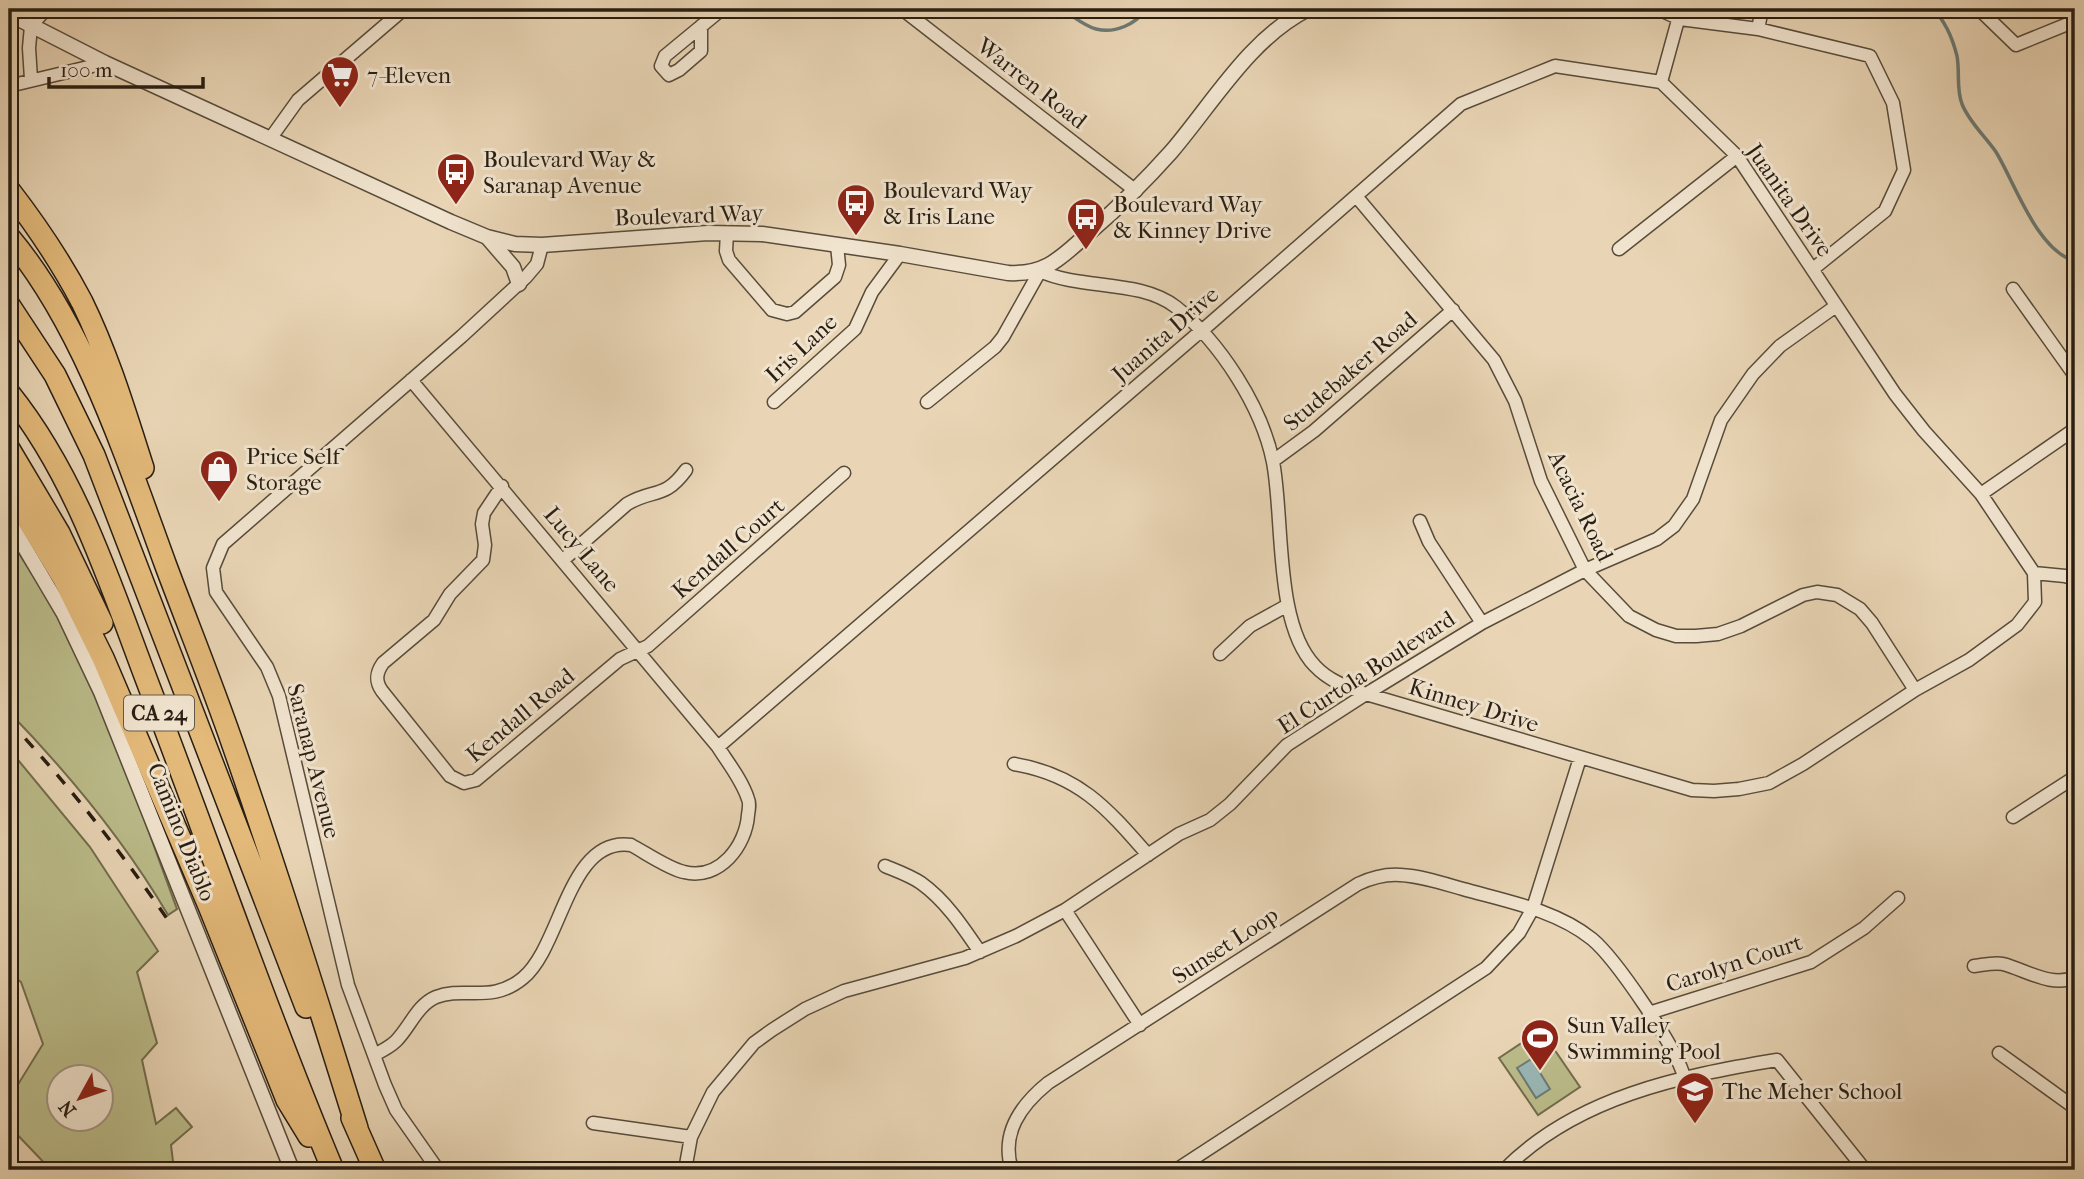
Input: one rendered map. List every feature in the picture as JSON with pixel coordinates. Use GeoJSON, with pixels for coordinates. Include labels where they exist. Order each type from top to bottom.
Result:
{"type":"FeatureCollection","features":[{"type":"Feature","properties":{"kind":"highway"},"geometry":{"type":"LineString","coordinates":[[9,190],[60,263],[100,343],[146,478],[153,529]]}},
{"type":"Feature","properties":{"kind":"highway"},"geometry":{"type":"LineString","coordinates":[[9,237],[47,292],[79,351],[153,529]]}},
{"type":"Feature","properties":{"kind":"highway"},"geometry":{"type":"LineString","coordinates":[[9,305],[55,375],[94,455],[284,955],[357,1128]]}},
{"type":"Feature","properties":{"kind":"highway","name":"CA 24"},"geometry":{"type":"LineString","coordinates":[[9,393],[51,454],[90,533],[225,884],[282,1045],[333,1170]]}},
{"type":"Feature","properties":{"kind":"highway"},"geometry":{"type":"LineString","coordinates":[[9,449],[38,494],[79,572],[260,1008],[282,1045]]}},
{"type":"Feature","properties":{"kind":"highway"},"geometry":{"type":"LineString","coordinates":[[9,489],[54,560],[94,638],[194,872],[286,1100],[333,1170]]}},
{"type":"Feature","properties":{"kind":"highway","name":"CA 24"},"geometry":{"type":"LineString","coordinates":[[153,529],[233,744],[357,1128],[375,1170]]}},
{"type":"Feature","properties":{"kind":"street"},"geometry":{"type":"LineString","coordinates":[[32,79],[29,48],[31,26],[46,9]]}},
{"type":"Feature","properties":{"kind":"street"},"geometry":{"type":"LineString","coordinates":[[270,139],[298,100],[404,9]]}},
{"type":"Feature","properties":{"kind":"street"},"geometry":{"type":"LineString","coordinates":[[701,26],[722,9]]}},
{"type":"Feature","properties":{"kind":"street","name":"Warren Road"},"geometry":{"type":"LineString","coordinates":[[902,9],[1136,191]]}},
{"type":"Feature","properties":{"kind":"street"},"geometry":{"type":"LineString","coordinates":[[927,402],[995,347],[1040,271],[1136,191],[1286,15],[1308,9]]}},
{"type":"Feature","properties":{"kind":"street"},"geometry":{"type":"LineString","coordinates":[[1658,9],[1758,29],[1870,56],[1893,103],[1904,170],[1885,211],[1813,269]]}},
{"type":"Feature","properties":{"kind":"street"},"geometry":{"type":"LineString","coordinates":[[1758,29],[1762,9]]}},
{"type":"Feature","properties":{"kind":"street"},"geometry":{"type":"LineString","coordinates":[[1982,9],[2016,45],[2075,22]]}},
{"type":"Feature","properties":{"kind":"street","name":"Boulevard Way"},"geometry":{"type":"LineString","coordinates":[[9,14],[105,62],[451,222],[487,237],[515,244],[542,245],[727,233],[762,234],[1008,273],[1026,274],[1040,271]]}},
{"type":"Feature","properties":{"kind":"street"},"geometry":{"type":"LineString","coordinates":[[1661,82],[1681,14]]}},
{"type":"Feature","properties":{"kind":"street"},"geometry":{"type":"LineString","coordinates":[[9,86],[105,62]]}},
{"type":"Feature","properties":{"kind":"street","name":"Juanita Drive"},"geometry":{"type":"LineString","coordinates":[[718,747],[1461,104],[1555,66],[1661,82],[1737,156],[1895,394],[1924,431],[1981,494],[2034,573]]}},
{"type":"Feature","properties":{"kind":"street"},"geometry":{"type":"LineString","coordinates":[[1619,249],[1737,156]]}},
{"type":"Feature","properties":{"kind":"street","name":"Acacia Road"},"geometry":{"type":"LineString","coordinates":[[1356,196],[1483,344],[1503,374],[1515,401],[1541,481],[1585,570],[1629,615],[1656,630],[1676,636],[1718,634],[1772,613],[1803,595],[1817,592],[1837,595],[1860,609],[1872,623],[1915,690]]}},
{"type":"Feature","properties":{"kind":"street"},"geometry":{"type":"LineString","coordinates":[[727,233],[726,251],[734,268],[772,310],[787,314],[794,312],[835,277],[839,265],[837,245]]}},
{"type":"Feature","properties":{"kind":"street"},"geometry":{"type":"LineString","coordinates":[[487,237],[513,268],[519,284]]}},
{"type":"Feature","properties":{"kind":"street","name":"Saranap Avenue"},"geometry":{"type":"LineString","coordinates":[[438,1170],[397,1110],[374,1055],[341,961],[279,695],[267,667],[216,592],[213,568],[223,544],[519,284],[537,264],[542,245]]}},
{"type":"Feature","properties":{"kind":"street","name":"Iris Lane"},"geometry":{"type":"LineString","coordinates":[[774,402],[855,328],[872,292],[901,254]]}},
{"type":"Feature","properties":{"kind":"street","name":"Kinney Drive"},"geometry":{"type":"LineString","coordinates":[[1040,271],[1056,279],[1122,289],[1163,300],[1185,315],[1225,361],[1254,406],[1273,461],[1288,605],[1298,639],[1307,657],[1327,676],[1366,694],[1692,790],[1739,789],[1769,783],[1803,764],[1915,690],[1969,660],[2017,625],[2035,602],[2034,573]]}},
{"type":"Feature","properties":{"kind":"street"},"geometry":{"type":"LineString","coordinates":[[2013,289],[2075,376]]}},
{"type":"Feature","properties":{"kind":"street","name":"El Curtola Boulevard"},"geometry":{"type":"LineString","coordinates":[[685,1170],[691,1137],[713,1092],[754,1044],[794,1016],[844,991],[980,952],[1065,910],[1179,834],[1210,820],[1230,804],[1287,745],[1366,694],[1482,623],[1585,570],[1657,539],[1674,526],[1693,499],[1721,420],[1753,374],[1780,346],[1836,306]]}},
{"type":"Feature","properties":{"kind":"street","name":"Studebaker Road"},"geometry":{"type":"LineString","coordinates":[[1273,461],[1314,431],[1453,310]]}},
{"type":"Feature","properties":{"kind":"street","name":"Lucy Lane"},"geometry":{"type":"LineString","coordinates":[[411,380],[718,747]]}},
{"type":"Feature","properties":{"kind":"street"},"geometry":{"type":"LineString","coordinates":[[1981,494],[2075,429]]}},
{"type":"Feature","properties":{"kind":"street"},"geometry":{"type":"LineString","coordinates":[[563,560],[627,504],[664,492],[675,485],[686,470]]}},
{"type":"Feature","properties":{"kind":"street","name":"Kendall Court"},"geometry":{"type":"LineString","coordinates":[[638,650],[648,646],[844,473]]}},
{"type":"Feature","properties":{"kind":"street","name":"Kendall Road"},"geometry":{"type":"LineString","coordinates":[[502,486],[484,513],[483,560],[450,594],[434,620],[378,670],[377,685],[450,776],[464,783],[476,780],[620,659],[638,650]]}},
{"type":"Feature","properties":{"kind":"street","name":"Camino Diablo"},"geometry":{"type":"LineString","coordinates":[[9,521],[64,614],[101,692],[292,1170]]}},
{"type":"Feature","properties":{"kind":"street"},"geometry":{"type":"LineString","coordinates":[[1420,521],[1429,542],[1482,623]]}},
{"type":"Feature","properties":{"kind":"street"},"geometry":{"type":"LineString","coordinates":[[2034,573],[2056,574],[2075,579]]}},
{"type":"Feature","properties":{"kind":"street"},"geometry":{"type":"LineString","coordinates":[[1220,654],[1250,626],[1288,605]]}},
{"type":"Feature","properties":{"kind":"street"},"geometry":{"type":"LineString","coordinates":[[374,1055],[396,1041],[418,1012],[432,999],[441,995],[487,994],[523,979],[538,960],[584,867],[604,848],[631,845],[684,872],[699,873],[729,859],[747,827],[750,801],[718,747]]}},
{"type":"Feature","properties":{"kind":"street"},"geometry":{"type":"LineString","coordinates":[[1176,1170],[1486,968],[1519,933],[1533,908],[1580,758]]}},
{"type":"Feature","properties":{"kind":"street"},"geometry":{"type":"LineString","coordinates":[[1014,764],[1036,768],[1079,787],[1106,808],[1148,855]]}},
{"type":"Feature","properties":{"kind":"street"},"geometry":{"type":"LineString","coordinates":[[2013,817],[2075,777]]}},
{"type":"Feature","properties":{"kind":"street"},"geometry":{"type":"LineString","coordinates":[[886,866],[920,882],[941,899],[980,952]]}},
{"type":"Feature","properties":{"kind":"street","name":"Sunset Loop"},"geometry":{"type":"LineString","coordinates":[[1012,1170],[1010,1142],[1013,1124],[1021,1109],[1048,1083],[1358,884],[1370,879],[1401,875],[1433,881],[1533,908],[1573,926],[1594,940],[1629,982],[1677,1058],[1684,1077]]}},
{"type":"Feature","properties":{"kind":"street","name":"Carolyn Court"},"geometry":{"type":"LineString","coordinates":[[1649,1013],[1811,962],[1864,928],[1898,898]]}},
{"type":"Feature","properties":{"kind":"street"},"geometry":{"type":"LineString","coordinates":[[1065,910],[1140,1026]]}},
{"type":"Feature","properties":{"kind":"street"},"geometry":{"type":"LineString","coordinates":[[1974,966],[2000,963],[2048,979],[2067,981],[2075,977]]}},
{"type":"Feature","properties":{"kind":"street"},"geometry":{"type":"LineString","coordinates":[[1999,1053],[2075,1108]]}},
{"type":"Feature","properties":{"kind":"street"},"geometry":{"type":"LineString","coordinates":[[1504,1170],[1564,1122],[1630,1094],[1684,1077],[1777,1060],[1865,1170]]}},
{"type":"Feature","properties":{"kind":"street"},"geometry":{"type":"LineString","coordinates":[[593,1123],[691,1137]]}},
{"type":"Feature","properties":{"kind":"green space"},"geometry":{"type":"Polygon","coordinates":[[[9,538],[64,627],[106,720],[177,909],[168,915],[114,834],[53,759],[9,712],[9,538]]]}},
{"type":"Feature","properties":{"kind":"green space"},"geometry":{"type":"Polygon","coordinates":[[[9,749],[90,847],[158,951],[137,972],[157,1043],[142,1060],[156,1124],[176,1108],[192,1127],[171,1145],[174,1170],[51,1170],[9,1126],[9,1099],[43,1044],[21,982],[9,973],[9,749]]]}},
{"type":"Feature","properties":{"kind":"green space","name":"Sun Valley Swimming Pool"},"geometry":{"type":"Polygon","coordinates":[[[1541,1030],[1580,1087],[1538,1115],[1499,1058],[1541,1030]]]}},
{"type":"Feature","properties":{"kind":"water"},"geometry":{"type":"Polygon","coordinates":[[[1533,1058],[1550,1089],[1536,1098],[1517,1068],[1533,1058]]]}},
{"type":"Feature","properties":{"kind":"waterway"},"geometry":{"type":"LineString","coordinates":[[1061,9],[1087,25],[1103,30],[1118,29],[1137,19],[1146,9]]}},
{"type":"Feature","properties":{"kind":"waterway"},"geometry":{"type":"LineString","coordinates":[[1933,9],[1951,37],[1958,62],[1959,92],[1965,111],[1996,152],[2038,230],[2061,255],[2075,261]]}},
{"type":"Feature","properties":{"kind":"railway"},"geometry":{"type":"LineString","coordinates":[[9,721],[95,820],[172,926]]}},
{"type":"Feature","properties":{"kind":"place","name":"7-Eleven"},"geometry":{"type":"Point","coordinates":[340,109]}},
{"type":"Feature","properties":{"kind":"place","name":"Boulevard Way & Saranap Avenue"},"geometry":{"type":"Point","coordinates":[456,206]}},
{"type":"Feature","properties":{"kind":"place","name":"Boulevard Way & Iris Lane"},"geometry":{"type":"Point","coordinates":[856,237]}},
{"type":"Feature","properties":{"kind":"place","name":"Boulevard Way & Kinney Drive"},"geometry":{"type":"Point","coordinates":[1086,251]}},
{"type":"Feature","properties":{"kind":"place","name":"Price Self Storage"},"geometry":{"type":"Point","coordinates":[219,503]}},
{"type":"Feature","properties":{"kind":"place","name":"Sun Valley Swimming Pool"},"geometry":{"type":"Point","coordinates":[1540,1072]}},
{"type":"Feature","properties":{"kind":"place","name":"The Meher School"},"geometry":{"type":"Point","coordinates":[1695,1125]}}]}
